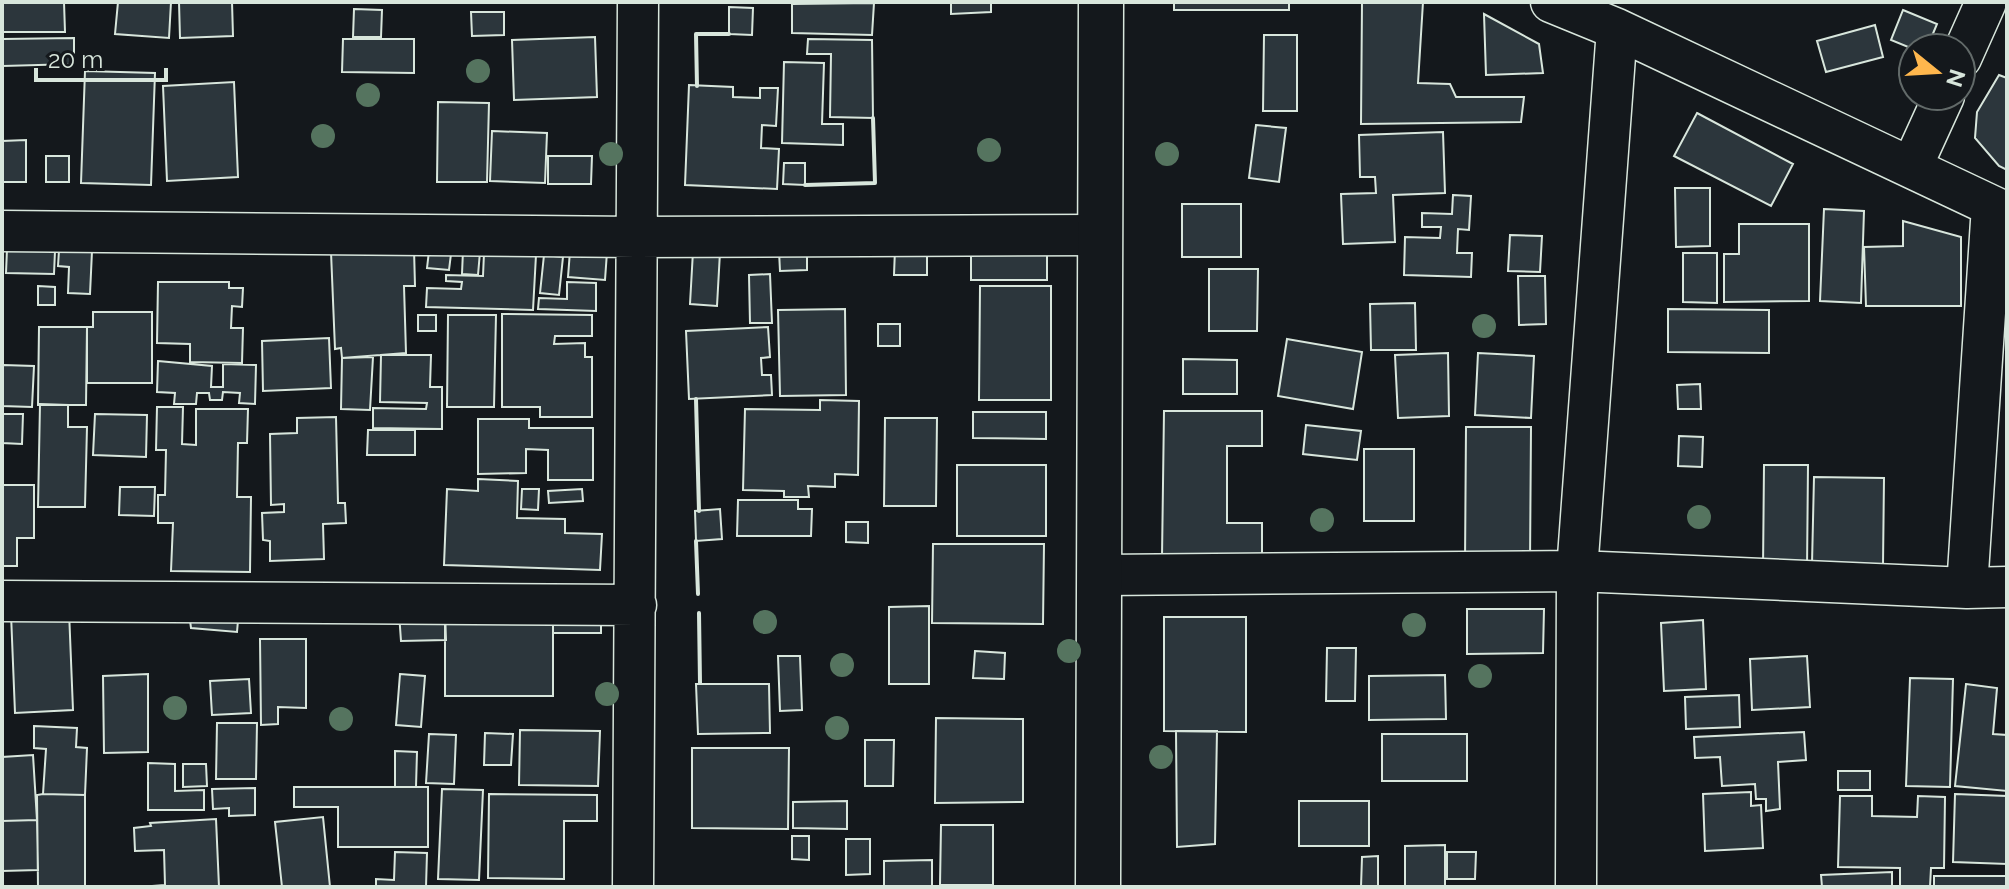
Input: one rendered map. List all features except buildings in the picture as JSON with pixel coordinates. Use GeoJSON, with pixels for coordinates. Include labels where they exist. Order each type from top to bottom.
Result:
{"type":"FeatureCollection","features":[{"type":"Feature","properties":{"kind":"street"},"geometry":{"type":"LineString","coordinates":[[633,887],[638,2]]}},
{"type":"Feature","properties":{"kind":"street"},"geometry":{"type":"LineString","coordinates":[[1098,887],[1101,2]]}},
{"type":"Feature","properties":{"kind":"street"},"geometry":{"type":"LineString","coordinates":[[1551,2],[1617,29],[1912,166],[1999,210],[1967,588]]}},
{"type":"Feature","properties":{"kind":"street"},"geometry":{"type":"LineString","coordinates":[[1973,32],[1986,2]]}},
{"type":"Feature","properties":{"kind":"street"},"geometry":{"type":"LineString","coordinates":[[1576,887],[1577,571],[1617,29]]}},
{"type":"Feature","properties":{"kind":"street"},"geometry":{"type":"LineString","coordinates":[[1912,166],[1937,112]]}},
{"type":"Feature","properties":{"kind":"street"},"geometry":{"type":"LineString","coordinates":[[2,231],[636,237],[1101,235]]}},
{"type":"Feature","properties":{"kind":"street"},"geometry":{"type":"LineString","coordinates":[[1101,575],[1577,571],[1967,588],[2007,587]]}},
{"type":"Feature","properties":{"kind":"street"},"geometry":{"type":"LineString","coordinates":[[2,601],[636,605]]}},
{"type":"Feature","properties":{"kind":"wall"},"geometry":{"type":"LineString","coordinates":[[697,86],[696,34],[729,34]]}},
{"type":"Feature","properties":{"kind":"wall"},"geometry":{"type":"LineString","coordinates":[[805,185],[875,183],[873,118]]}},
{"type":"Feature","properties":{"kind":"wall"},"geometry":{"type":"LineString","coordinates":[[696,399],[699,511]]}},
{"type":"Feature","properties":{"kind":"wall"},"geometry":{"type":"LineString","coordinates":[[696,541],[698,594]]}},
{"type":"Feature","properties":{"kind":"wall"},"geometry":{"type":"LineString","coordinates":[[699,613],[700,683]]}}]}
